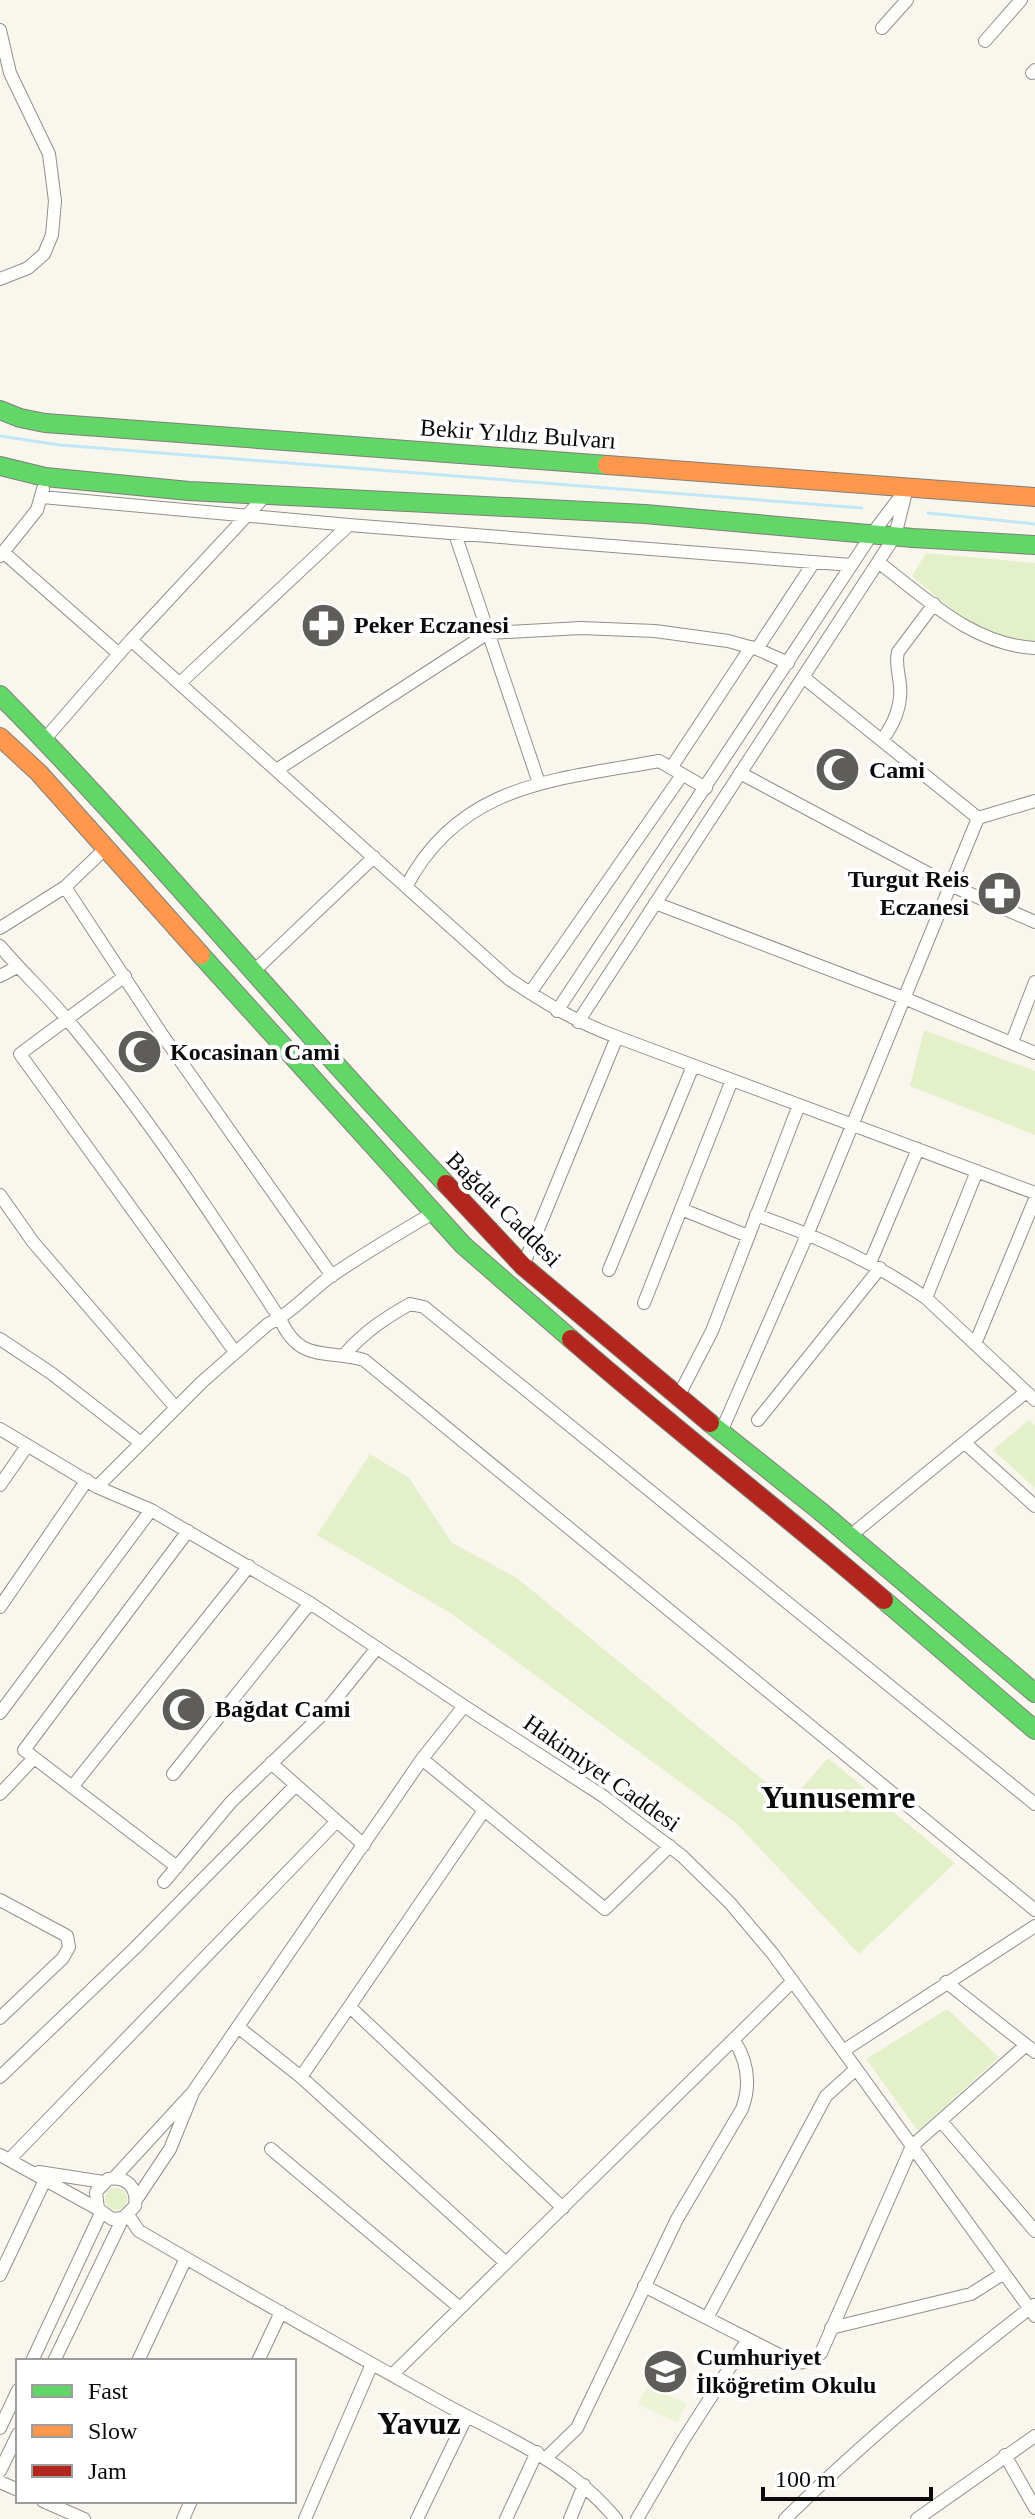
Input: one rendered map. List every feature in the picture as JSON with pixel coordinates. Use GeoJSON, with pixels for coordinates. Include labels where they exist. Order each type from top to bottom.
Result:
{"type":"FeatureCollection","features":[{"type":"Feature","properties":{"kind":"main road","name":"Bekir Yıldız Bulvarı"},"geometry":{"type":"LineString","coordinates":[[0,410],[45,423],[1035,497]]}},
{"type":"Feature","properties":{"kind":"main road"},"geometry":{"type":"LineString","coordinates":[[0,466],[45,477],[265,496],[645,514],[1035,545]]}},
{"type":"Feature","properties":{"kind":"main road","name":"Bağdat Caddesi"},"geometry":{"type":"LineString","coordinates":[[0,695],[44,740],[354,1088],[523,1266],[1035,1693]]}},
{"type":"Feature","properties":{"kind":"main road","name":"Bağdat Caddesi"},"geometry":{"type":"LineString","coordinates":[[0,737],[39,773],[463,1245],[649,1407],[827,1550],[1035,1730]]}},
{"type":"Feature","properties":{"kind":"street"},"geometry":{"type":"LineString","coordinates":[[882,28],[907,0]]}},
{"type":"Feature","properties":{"kind":"street"},"geometry":{"type":"LineString","coordinates":[[985,41],[1021,0]]}},
{"type":"Feature","properties":{"kind":"street"},"geometry":{"type":"LineString","coordinates":[[0,30],[10,73],[49,154],[55,201],[52,235],[44,254],[28,268],[0,279]]}},
{"type":"Feature","properties":{"kind":"street"},"geometry":{"type":"LineString","coordinates":[[45,477],[37,510],[1,554],[119,654]]}},
{"type":"Feature","properties":{"kind":"street"},"geometry":{"type":"LineString","coordinates":[[557,1011],[851,565],[907,488]]}},
{"type":"Feature","properties":{"kind":"street"},"geometry":{"type":"LineString","coordinates":[[578,1022],[895,536],[907,488]]}},
{"type":"Feature","properties":{"kind":"street"},"geometry":{"type":"LineString","coordinates":[[44,740],[131,640],[265,496]]}},
{"type":"Feature","properties":{"kind":"street"},"geometry":{"type":"LineString","coordinates":[[42,497],[851,565]]}},
{"type":"Feature","properties":{"kind":"street"},"geometry":{"type":"LineString","coordinates":[[180,683],[349,525]]}},
{"type":"Feature","properties":{"kind":"street"},"geometry":{"type":"LineString","coordinates":[[455,534],[539,783]]}},
{"type":"Feature","properties":{"kind":"street"},"geometry":{"type":"LineString","coordinates":[[530,993],[754,648],[814,562]]}},
{"type":"Feature","properties":{"kind":"street"},"geometry":{"type":"LineString","coordinates":[[878,562],[962,625],[986,638],[1011,646],[1035,648]]}},
{"type":"Feature","properties":{"kind":"street"},"geometry":{"type":"LineString","coordinates":[[882,740],[892,725],[900,701],[898,652],[934,604]]}},
{"type":"Feature","properties":{"kind":"street"},"geometry":{"type":"LineString","coordinates":[[278,769],[488,633],[618,629],[710,637],[754,648],[788,663]]}},
{"type":"Feature","properties":{"kind":"street"},"geometry":{"type":"LineString","coordinates":[[131,640],[509,979],[557,1011],[693,1066],[1035,1193]]}},
{"type":"Feature","properties":{"kind":"street"},"geometry":{"type":"LineString","coordinates":[[803,677],[978,818]]}},
{"type":"Feature","properties":{"kind":"street"},"geometry":{"type":"LineString","coordinates":[[406,887],[431,847],[453,825],[492,799],[539,783],[659,761],[706,788]]}},
{"type":"Feature","properties":{"kind":"street"},"geometry":{"type":"LineString","coordinates":[[740,773],[950,885],[1035,922]]}},
{"type":"Feature","properties":{"kind":"street"},"geometry":{"type":"LineString","coordinates":[[978,818],[1035,801]]}},
{"type":"Feature","properties":{"kind":"street"},"geometry":{"type":"LineString","coordinates":[[721,1432],[808,1233],[978,818]]}},
{"type":"Feature","properties":{"kind":"street"},"geometry":{"type":"LineString","coordinates":[[0,928],[65,887],[106,848]]}},
{"type":"Feature","properties":{"kind":"street"},"geometry":{"type":"LineString","coordinates":[[252,973],[374,857]]}},
{"type":"Feature","properties":{"kind":"street"},"geometry":{"type":"LineString","coordinates":[[65,887],[163,1036],[332,1276]]}},
{"type":"Feature","properties":{"kind":"street"},"geometry":{"type":"LineString","coordinates":[[655,903],[904,998],[1035,1053]]}},
{"type":"Feature","properties":{"kind":"street"},"geometry":{"type":"LineString","coordinates":[[0,946],[66,1018],[200,1196],[288,1336],[313,1352],[364,1360],[1035,1910]]}},
{"type":"Feature","properties":{"kind":"street"},"geometry":{"type":"LineString","coordinates":[[0,976],[17,967]]}},
{"type":"Feature","properties":{"kind":"street"},"geometry":{"type":"LineString","coordinates":[[125,976],[20,1054],[235,1352]]}},
{"type":"Feature","properties":{"kind":"street"},"geometry":{"type":"LineString","coordinates":[[1012,1042],[1035,982]]}},
{"type":"Feature","properties":{"kind":"street"},"geometry":{"type":"LineString","coordinates":[[523,1266],[617,1037]]}},
{"type":"Feature","properties":{"kind":"street"},"geometry":{"type":"LineString","coordinates":[[609,1270],[693,1066]]}},
{"type":"Feature","properties":{"kind":"street"},"geometry":{"type":"LineString","coordinates":[[644,1303],[732,1080]]}},
{"type":"Feature","properties":{"kind":"street"},"geometry":{"type":"LineString","coordinates":[[678,1397],[712,1331],[799,1105]]}},
{"type":"Feature","properties":{"kind":"street"},"geometry":{"type":"LineString","coordinates":[[758,1420],[875,1265],[918,1149]]}},
{"type":"Feature","properties":{"kind":"street"},"geometry":{"type":"LineString","coordinates":[[926,1298],[977,1171]]}},
{"type":"Feature","properties":{"kind":"street"},"geometry":{"type":"LineString","coordinates":[[0,1195],[33,1242],[176,1408]]}},
{"type":"Feature","properties":{"kind":"street"},"geometry":{"type":"LineString","coordinates":[[975,1344],[1035,1199]]}},
{"type":"Feature","properties":{"kind":"street"},"geometry":{"type":"LineString","coordinates":[[681,1209],[748,1236]]}},
{"type":"Feature","properties":{"kind":"street"},"geometry":{"type":"LineString","coordinates":[[0,1607],[92,1484],[141,1443],[235,1352],[332,1276],[433,1213]]}},
{"type":"Feature","properties":{"kind":"street"},"geometry":{"type":"LineString","coordinates":[[756,1215],[808,1233],[875,1265],[926,1298],[1031,1396],[965,1443],[850,1536]]}},
{"type":"Feature","properties":{"kind":"street"},"geometry":{"type":"LineString","coordinates":[[344,1355],[360,1336],[377,1323],[410,1304],[424,1307],[1035,1804]]}},
{"type":"Feature","properties":{"kind":"street"},"geometry":{"type":"LineString","coordinates":[[0,1339],[51,1373],[141,1443]]}},
{"type":"Feature","properties":{"kind":"street","name":"Hakimiyet Caddesi"},"geometry":{"type":"LineString","coordinates":[[0,1429],[92,1484],[151,1510],[310,1603],[603,1796],[670,1846],[730,1903],[793,1981],[1033,2309]]}},
{"type":"Feature","properties":{"kind":"street"},"geometry":{"type":"LineString","coordinates":[[965,1443],[1035,1506]]}},
{"type":"Feature","properties":{"kind":"street"},"geometry":{"type":"LineString","coordinates":[[0,1485],[27,1446]]}},
{"type":"Feature","properties":{"kind":"street"},"geometry":{"type":"LineString","coordinates":[[0,1713],[151,1510]]}},
{"type":"Feature","properties":{"kind":"street"},"geometry":{"type":"LineString","coordinates":[[177,1867],[24,1750],[188,1531]]}},
{"type":"Feature","properties":{"kind":"street"},"geometry":{"type":"LineString","coordinates":[[72,1787],[249,1566]]}},
{"type":"Feature","properties":{"kind":"street"},"geometry":{"type":"LineString","coordinates":[[173,1774],[310,1603]]}},
{"type":"Feature","properties":{"kind":"street"},"geometry":{"type":"LineString","coordinates":[[164,1882],[231,1802],[326,1711],[377,1648]]}},
{"type":"Feature","properties":{"kind":"street"},"geometry":{"type":"LineString","coordinates":[[33,2359],[100,2211],[95,2197],[193,2092],[422,1759],[464,1706]]}},
{"type":"Feature","properties":{"kind":"street"},"geometry":{"type":"LineString","coordinates":[[0,1794],[34,1758]]}},
{"type":"Feature","properties":{"kind":"street"},"geometry":{"type":"LineString","coordinates":[[422,1759],[605,1909],[670,1846]]}},
{"type":"Feature","properties":{"kind":"street"},"geometry":{"type":"LineString","coordinates":[[271,1763],[364,1845]]}},
{"type":"Feature","properties":{"kind":"street"},"geometry":{"type":"LineString","coordinates":[[0,2077],[135,1948],[296,1785]]}},
{"type":"Feature","properties":{"kind":"street"},"geometry":{"type":"LineString","coordinates":[[301,2077],[483,1812]]}},
{"type":"Feature","properties":{"kind":"street"},"geometry":{"type":"LineString","coordinates":[[126,2217],[112,2219],[4,2158],[337,1821]]}},
{"type":"Feature","properties":{"kind":"street"},"geometry":{"type":"LineString","coordinates":[[0,1900],[67,1936],[69,1941],[63,1958],[0,2018]]}},
{"type":"Feature","properties":{"kind":"street"},"geometry":{"type":"LineString","coordinates":[[843,2051],[1035,1926]]}},
{"type":"Feature","properties":{"kind":"street"},"geometry":{"type":"LineString","coordinates":[[392,2375],[793,1981]]}},
{"type":"Feature","properties":{"kind":"street"},"geometry":{"type":"LineString","coordinates":[[644,2286],[793,2362],[813,2360],[821,2353],[912,2146],[1030,2049],[946,1982]]}},
{"type":"Feature","properties":{"kind":"street"},"geometry":{"type":"LineString","coordinates":[[350,2007],[563,2208]]}},
{"type":"Feature","properties":{"kind":"street"},"geometry":{"type":"LineString","coordinates":[[238,2027],[301,2077],[506,2263]]}},
{"type":"Feature","properties":{"kind":"street"},"geometry":{"type":"LineString","coordinates":[[506,2519],[542,2455],[577,2428],[677,2219],[742,2109],[747,2092],[747,2075],[743,2056],[734,2040]]}},
{"type":"Feature","properties":{"kind":"street"},"geometry":{"type":"LineString","coordinates":[[707,2318],[826,2096],[856,2069]]}},
{"type":"Feature","properties":{"kind":"street"},"geometry":{"type":"LineString","coordinates":[[55,2359],[126,2217],[170,2149],[193,2092]]}},
{"type":"Feature","properties":{"kind":"street"},"geometry":{"type":"LineString","coordinates":[[941,2121],[1035,2231]]}},
{"type":"Feature","properties":{"kind":"street"},"geometry":{"type":"LineString","coordinates":[[271,2149],[460,2308]]}},
{"type":"Feature","properties":{"kind":"street"},"geometry":{"type":"LineString","coordinates":[[28,2170],[130,2184],[136,2200]]}},
{"type":"Feature","properties":{"kind":"street"},"geometry":{"type":"LineString","coordinates":[[0,2275],[45,2180]]}},
{"type":"Feature","properties":{"kind":"street"},"geometry":{"type":"LineString","coordinates":[[126,2217],[139,2231],[186,2258],[372,2364],[542,2455],[584,2485],[616,2519]]}},
{"type":"Feature","properties":{"kind":"street"},"geometry":{"type":"LineString","coordinates":[[139,2359],[186,2258]]}},
{"type":"Feature","properties":{"kind":"street"},"geometry":{"type":"LineString","coordinates":[[831,2328],[971,2294],[1004,2273]]}},
{"type":"Feature","properties":{"kind":"street"},"geometry":{"type":"LineString","coordinates":[[785,2519],[913,2402],[1033,2309]]}},
{"type":"Feature","properties":{"kind":"street"},"geometry":{"type":"LineString","coordinates":[[259,2359],[281,2312]]}},
{"type":"Feature","properties":{"kind":"street"},"geometry":{"type":"LineString","coordinates":[[637,2519],[748,2339]]}},
{"type":"Feature","properties":{"kind":"street"},"geometry":{"type":"LineString","coordinates":[[305,2519],[372,2364]]}},
{"type":"Feature","properties":{"kind":"street"},"geometry":{"type":"LineString","coordinates":[[0,2428],[16,2394]]}},
{"type":"Feature","properties":{"kind":"street"},"geometry":{"type":"LineString","coordinates":[[417,2519],[467,2416]]}},
{"type":"Feature","properties":{"kind":"street"},"geometry":{"type":"LineString","coordinates":[[917,2519],[1035,2436]]}},
{"type":"Feature","properties":{"kind":"street"},"geometry":{"type":"LineString","coordinates":[[0,2471],[16,2438]]}},
{"type":"Feature","properties":{"kind":"street"},"geometry":{"type":"LineString","coordinates":[[1005,2455],[1035,2508]]}},
{"type":"Feature","properties":{"kind":"street"},"geometry":{"type":"LineString","coordinates":[[570,2519],[584,2485]]}},
{"type":"Feature","properties":{"kind":"street"},"geometry":{"type":"LineString","coordinates":[[71,2507],[84,2519]]}},
{"type":"Feature","properties":{"kind":"green space"},"geometry":{"type":"Polygon","coordinates":[[[926,553],[1035,563],[1035,644],[1016,642],[983,630],[912,576],[926,553]]]}},
{"type":"Feature","properties":{"kind":"green space"},"geometry":{"type":"Polygon","coordinates":[[[924,1030],[1035,1071],[1035,1135],[910,1086],[924,1030]]]}},
{"type":"Feature","properties":{"kind":"green space"},"geometry":{"type":"Polygon","coordinates":[[[1029,1420],[1035,1425],[1035,1488],[993,1450],[1029,1420]]]}},
{"type":"Feature","properties":{"kind":"green space"},"geometry":{"type":"Polygon","coordinates":[[[370,1454],[409,1478],[452,1543],[517,1578],[790,1802],[828,1758],[955,1863],[859,1954],[737,1824],[452,1614],[317,1535],[370,1454]]]}},
{"type":"Feature","properties":{"kind":"green space"},"geometry":{"type":"Polygon","coordinates":[[[947,2009],[999,2057],[918,2131],[866,2059],[947,2009]]]}},
{"type":"Feature","properties":{"kind":"green space"},"geometry":{"type":"Polygon","coordinates":[[[112,2188],[120,2188],[127,2199],[120,2210],[112,2210],[105,2203],[105,2195],[112,2188]]]}},
{"type":"Feature","properties":{"kind":"green space"},"geometry":{"type":"Polygon","coordinates":[[[648,2385],[687,2404],[677,2423],[638,2404],[648,2385]]]}},
{"type":"Feature","properties":{"kind":"waterway"},"geometry":{"type":"LineString","coordinates":[[0,436],[60,445],[862,508]]}},
{"type":"Feature","properties":{"kind":"waterway"},"geometry":{"type":"LineString","coordinates":[[928,513],[1035,524]]}},
{"type":"Feature","properties":{"kind":"traffic: fast"},"geometry":{"type":"LineString","coordinates":[[0,410],[45,423],[607,465]]}},
{"type":"Feature","properties":{"kind":"traffic: fast"},"geometry":{"type":"LineString","coordinates":[[0,466],[45,477],[189,491],[645,514],[913,538],[1035,545]]}},
{"type":"Feature","properties":{"kind":"traffic: fast"},"geometry":{"type":"LineString","coordinates":[[0,695],[114,815],[446,1184]]}},
{"type":"Feature","properties":{"kind":"traffic: fast"},"geometry":{"type":"LineString","coordinates":[[201,955],[463,1245],[571,1339]]}},
{"type":"Feature","properties":{"kind":"traffic: fast"},"geometry":{"type":"LineString","coordinates":[[710,1423],[820,1511],[1035,1693]]}},
{"type":"Feature","properties":{"kind":"traffic: fast"},"geometry":{"type":"LineString","coordinates":[[884,1600],[1035,1730]]}},
{"type":"Feature","properties":{"kind":"traffic: slow"},"geometry":{"type":"LineString","coordinates":[[607,465],[1035,497]]}},
{"type":"Feature","properties":{"kind":"traffic: slow"},"geometry":{"type":"LineString","coordinates":[[0,737],[39,773],[201,955]]}},
{"type":"Feature","properties":{"kind":"traffic: jam"},"geometry":{"type":"LineString","coordinates":[[446,1184],[523,1266],[710,1423]]}},
{"type":"Feature","properties":{"kind":"traffic: jam"},"geometry":{"type":"LineString","coordinates":[[571,1339],[884,1600]]}},
{"type":"Feature","properties":{"kind":"place","name":"Peker Eczanesi"},"geometry":{"type":"Point","coordinates":[323,625]}},
{"type":"Feature","properties":{"kind":"place","name":"Cami"},"geometry":{"type":"Point","coordinates":[838,770]}},
{"type":"Feature","properties":{"kind":"place","name":"Turgut Reis Eczanesi"},"geometry":{"type":"Point","coordinates":[1000,893]}},
{"type":"Feature","properties":{"kind":"place","name":"Kocasinan Cami"},"geometry":{"type":"Point","coordinates":[139,1052]}},
{"type":"Feature","properties":{"kind":"place","name":"Bağdat Cami"},"geometry":{"type":"Point","coordinates":[184,1709]}},
{"type":"Feature","properties":{"kind":"place","name":"Cumhuriyet İlköğretim Okulu"},"geometry":{"type":"Point","coordinates":[665,2371]}},
{"type":"Feature","properties":{"kind":"district","name":"Yunusemre"},"geometry":{"type":"Point","coordinates":[838,1797]}},
{"type":"Feature","properties":{"kind":"district","name":"Yavuz"},"geometry":{"type":"Point","coordinates":[419,2423]}}]}
